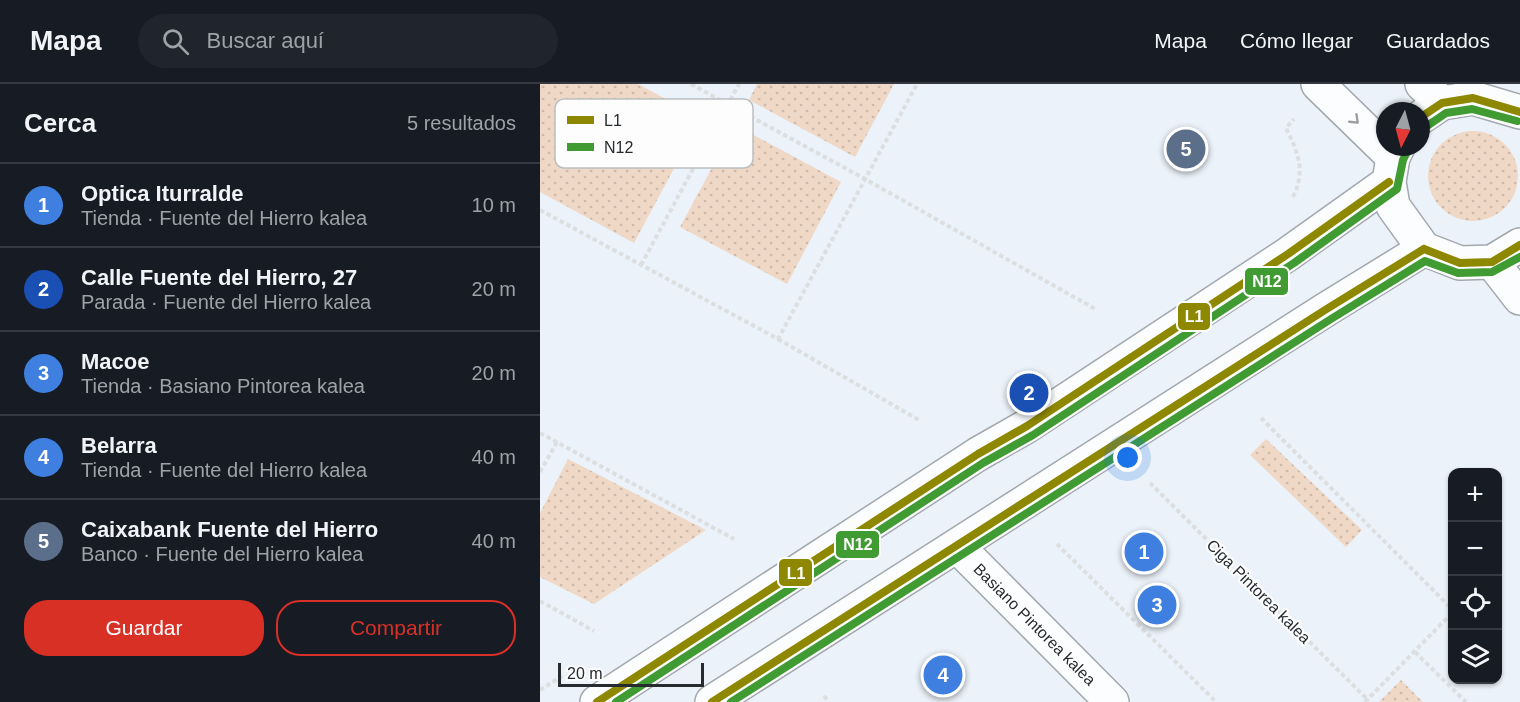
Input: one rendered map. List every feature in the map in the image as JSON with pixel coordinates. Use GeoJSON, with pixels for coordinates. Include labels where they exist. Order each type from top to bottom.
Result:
{"type":"FeatureCollection","features":[{"type":"Feature","properties":{"kind":"main road"},"geometry":{"type":"LineString","coordinates":[[1318,84],[1393,162],[1393,206],[1424,249],[1460,263],[1492,262],[1520,245]]}},
{"type":"Feature","properties":{"kind":"main road"},"geometry":{"type":"LineString","coordinates":[[1428,102],[1473,98],[1520,112]]}},
{"type":"Feature","properties":{"kind":"main road"},"geometry":{"type":"LineString","coordinates":[[597,702],[978,454],[1027,426],[1288,254],[1393,162]]}},
{"type":"Feature","properties":{"kind":"main road"},"geometry":{"type":"LineString","coordinates":[[729,698],[957,546],[1305,322],[1424,249]]}},
{"type":"Feature","properties":{"kind":"main road"},"geometry":{"type":"LineString","coordinates":[[1492,262],[1520,298]]}},
{"type":"Feature","properties":{"kind":"main road","name":"Basiano Pintorea kalea"},"geometry":{"type":"LineString","coordinates":[[957,546],[1112,702]]}},
{"type":"Feature","properties":{"kind":"path"},"geometry":{"type":"LineString","coordinates":[[691,84],[719,99]]}},
{"type":"Feature","properties":{"kind":"path"},"geometry":{"type":"LineString","coordinates":[[731,99],[739,84]]}},
{"type":"Feature","properties":{"kind":"path"},"geometry":{"type":"LineString","coordinates":[[778,339],[917,84]]}},
{"type":"Feature","properties":{"kind":"path"},"geometry":{"type":"LineString","coordinates":[[753,118],[1096,310]]}},
{"type":"Feature","properties":{"kind":"path"},"geometry":{"type":"LineString","coordinates":[[641,265],[693,168]]}},
{"type":"Feature","properties":{"kind":"path"},"geometry":{"type":"LineString","coordinates":[[540,210],[778,339],[919,420]]}},
{"type":"Feature","properties":{"kind":"path","name":"Ciga Pintorea kalea"},"geometry":{"type":"LineString","coordinates":[[1261,418],[1448,607]]}},
{"type":"Feature","properties":{"kind":"path"},"geometry":{"type":"LineString","coordinates":[[540,433],[734,539]]}},
{"type":"Feature","properties":{"kind":"path"},"geometry":{"type":"LineString","coordinates":[[540,472],[557,442]]}},
{"type":"Feature","properties":{"kind":"path","name":"Ciga Pintorea kalea"},"geometry":{"type":"LineString","coordinates":[[1150,483],[1366,701],[1448,615]]}},
{"type":"Feature","properties":{"kind":"path"},"geometry":{"type":"LineString","coordinates":[[1057,544],[1216,702]]}},
{"type":"Feature","properties":{"kind":"path"},"geometry":{"type":"LineString","coordinates":[[540,601],[594,631]]}},
{"type":"Feature","properties":{"kind":"path"},"geometry":{"type":"LineString","coordinates":[[1415,652],[1466,702]]}},
{"type":"Feature","properties":{"kind":"path"},"geometry":{"type":"LineString","coordinates":[[824,696],[830,702]]}},
{"type":"Feature","properties":{"kind":"shaded area"},"geometry":{"type":"Polygon","coordinates":[[[540,84],[638,84],[666,99],[555,99],[555,168],[674,168],[634,243],[540,192],[540,84]]]}},
{"type":"Feature","properties":{"kind":"shaded area"},"geometry":{"type":"Polygon","coordinates":[[[757,84],[894,84],[855,157],[750,99],[757,84]]]}},
{"type":"Feature","properties":{"kind":"shaded area"},"geometry":{"type":"Polygon","coordinates":[[[1473,131],[1490,135],[1505,144],[1514,159],[1518,176],[1514,193],[1505,208],[1490,217],[1473,221],[1456,217],[1441,208],[1432,193],[1428,176],[1432,159],[1441,144],[1456,135],[1473,131]]]}},
{"type":"Feature","properties":{"kind":"shaded area"},"geometry":{"type":"Polygon","coordinates":[[[753,135],[841,182],[787,284],[680,227],[712,168],[753,168],[753,135]]]}},
{"type":"Feature","properties":{"kind":"shaded area"},"geometry":{"type":"Polygon","coordinates":[[[1266,439],[1362,530],[1346,547],[1250,455],[1266,439]]]}},
{"type":"Feature","properties":{"kind":"shaded area"},"geometry":{"type":"Polygon","coordinates":[[[568,459],[706,530],[594,604],[540,577],[540,513],[568,459]]]}},
{"type":"Feature","properties":{"kind":"shaded area"},"geometry":{"type":"Polygon","coordinates":[[[1401,680],[1423,702],[1379,702],[1401,680]]]}},
{"type":"Feature","properties":{"kind":"transit line","name":"L1"},"geometry":{"type":"LineString","coordinates":[[1430,111],[1442,103],[1473,98],[1520,112]]}},
{"type":"Feature","properties":{"kind":"transit line","name":"N12"},"geometry":{"type":"LineString","coordinates":[[1430,124],[1446,113],[1472,109],[1517,121]]}},
{"type":"Feature","properties":{"kind":"transit line","name":"N12"},"geometry":{"type":"LineString","coordinates":[[616,702],[983,463],[1033,435],[1294,263],[1397,189],[1405,156]]}},
{"type":"Feature","properties":{"kind":"transit line","name":"L1"},"geometry":{"type":"LineString","coordinates":[[597,702],[978,454],[1027,426],[1288,254],[1389,182]]}},
{"type":"Feature","properties":{"kind":"transit line","name":"L1"},"geometry":{"type":"LineString","coordinates":[[1424,249],[1460,263],[1492,262],[1520,245]]}},
{"type":"Feature","properties":{"kind":"transit line","name":"L1"},"geometry":{"type":"LineString","coordinates":[[712,702],[1424,249]]}},
{"type":"Feature","properties":{"kind":"transit line","name":"N12"},"geometry":{"type":"LineString","coordinates":[[731,702],[1425,261],[1458,273],[1492,272],[1520,257]]}},
{"type":"Feature","properties":{"kind":"place","name":"Caixabank Fuente del Hierro"},"geometry":{"type":"Point","coordinates":[1186,149]}},
{"type":"Feature","properties":{"kind":"place","name":"Calle Fuente del Hierro, 27"},"geometry":{"type":"Point","coordinates":[1029,393]}},
{"type":"Feature","properties":{"kind":"place","name":"Optica Iturralde"},"geometry":{"type":"Point","coordinates":[1144,552]}},
{"type":"Feature","properties":{"kind":"place","name":"Macoe"},"geometry":{"type":"Point","coordinates":[1157,605]}},
{"type":"Feature","properties":{"kind":"place","name":"Belarra"},"geometry":{"type":"Point","coordinates":[943,675]}}]}
